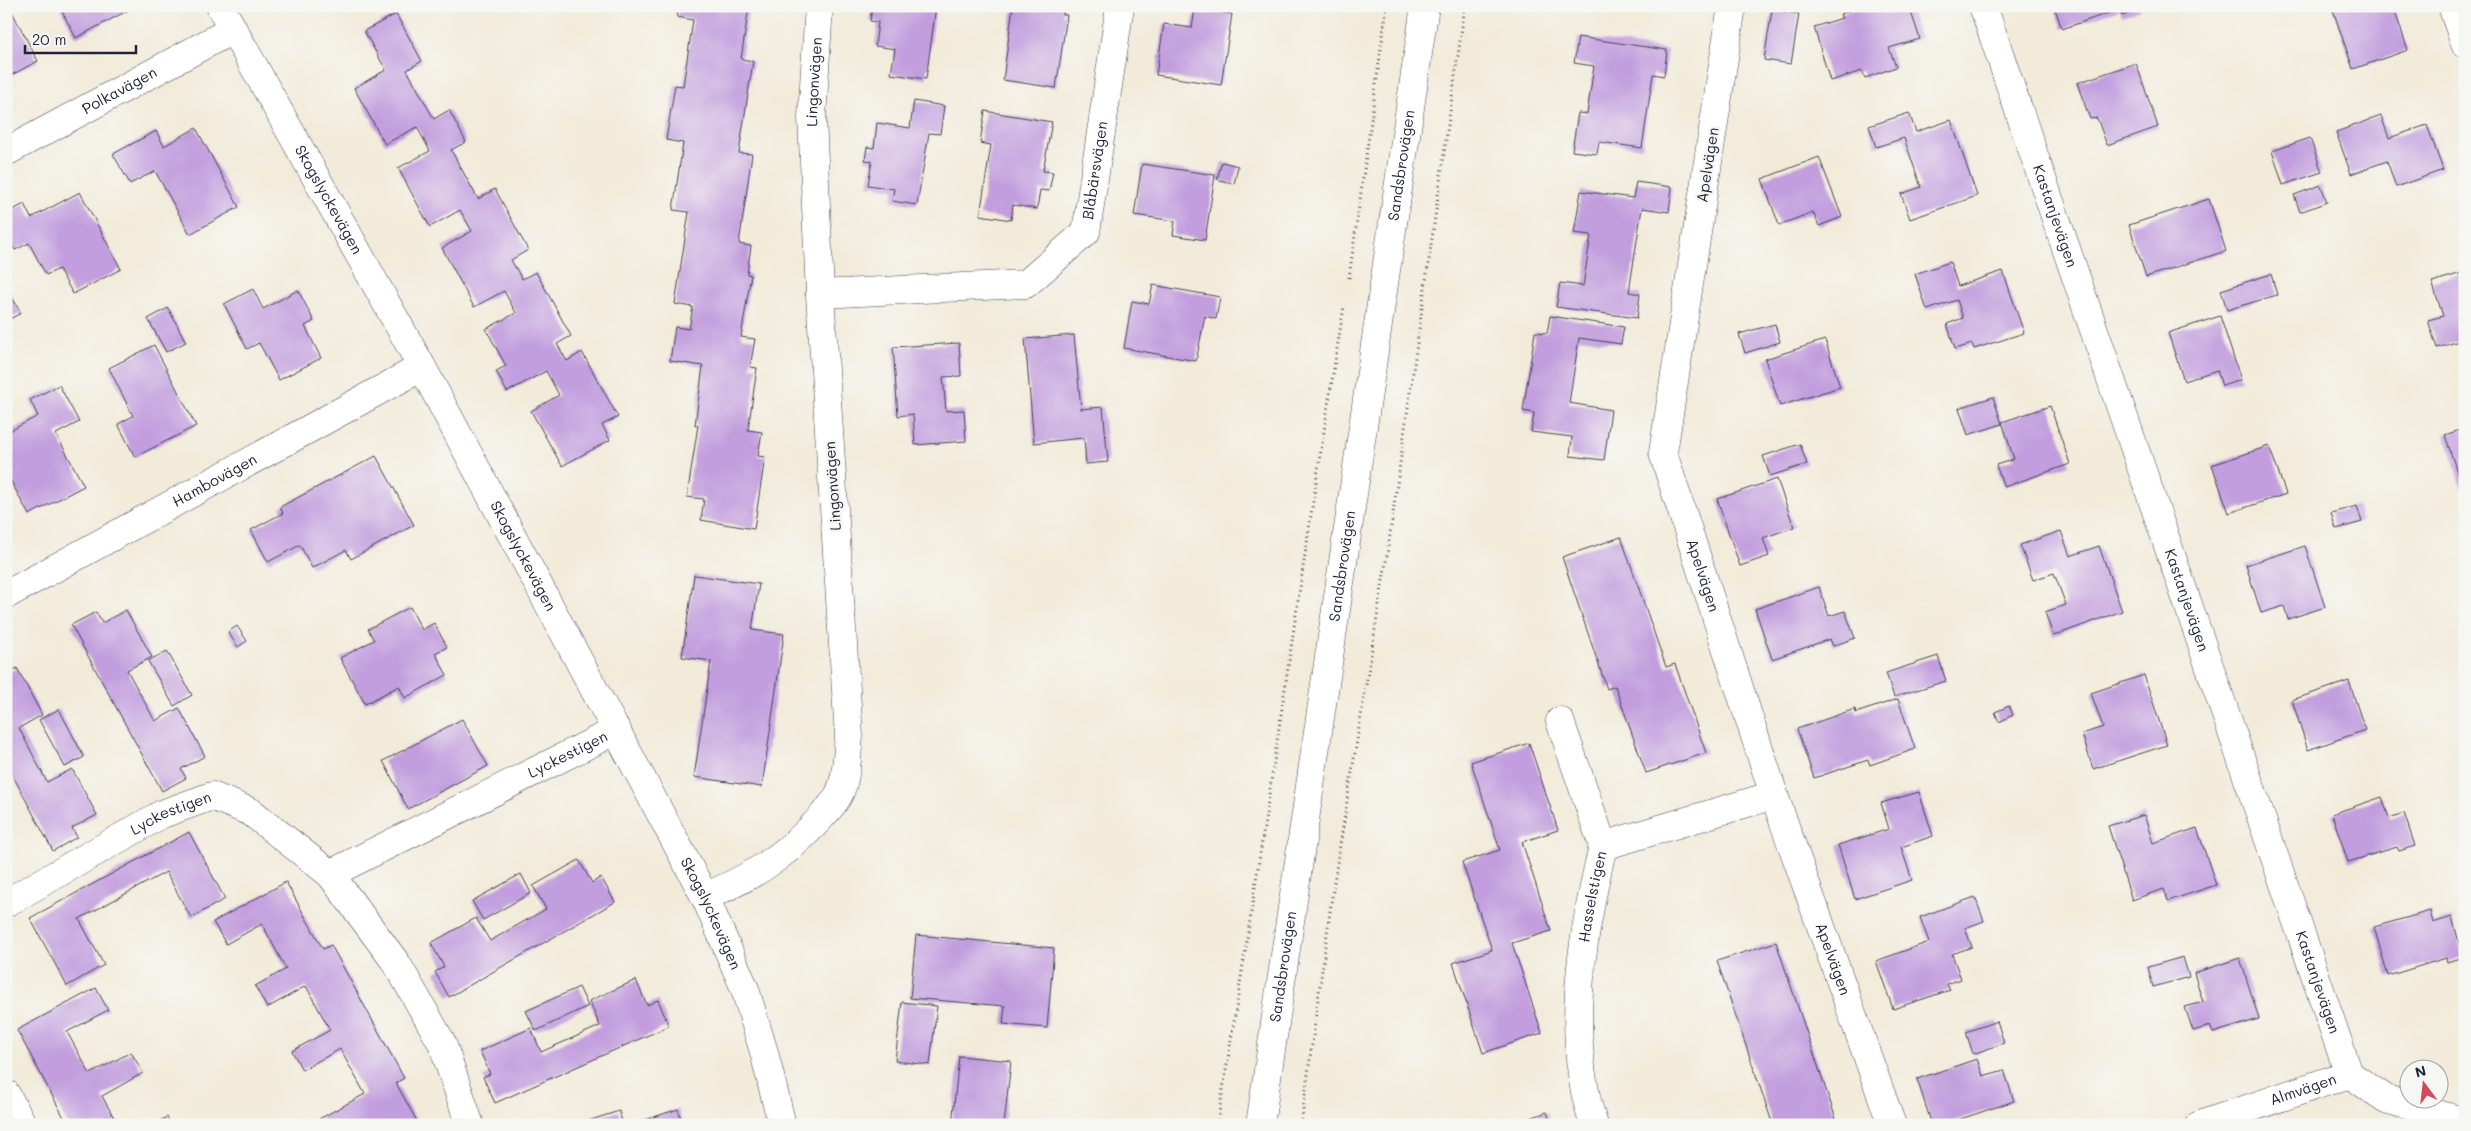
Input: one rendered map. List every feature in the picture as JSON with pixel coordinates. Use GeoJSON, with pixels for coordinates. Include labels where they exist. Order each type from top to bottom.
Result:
{"type":"FeatureCollection","features":[{"type":"Feature","properties":{"kind":"street","name":"Lingonvägen"},"geometry":{"type":"LineString","coordinates":[[705,897],[741,881],[771,864],[798,841],[838,796],[846,768],[849,736],[820,294],[812,117],[819,6]]}},
{"type":"Feature","properties":{"kind":"street","name":"Blåbärsvägen"},"geometry":{"type":"LineString","coordinates":[[820,294],[1026,284],[1086,232],[1120,6]]}},
{"type":"Feature","properties":{"kind":"street","name":"Sandsbrovägen"},"geometry":{"type":"LineString","coordinates":[[1260,1125],[1425,6]]}},
{"type":"Feature","properties":{"kind":"street","name":"Apelvägen"},"geometry":{"type":"LineString","coordinates":[[1732,6],[1663,453],[1774,795],[1892,1125]]}},
{"type":"Feature","properties":{"kind":"street","name":"Kastanjevägen"},"geometry":{"type":"LineString","coordinates":[[1983,6],[2349,1074]]}},
{"type":"Feature","properties":{"kind":"street"},"geometry":{"type":"LineString","coordinates":[[2452,6],[2465,44]]}},
{"type":"Feature","properties":{"kind":"street","name":"Polkavägen"},"geometry":{"type":"LineString","coordinates":[[6,152],[225,18]]}},
{"type":"Feature","properties":{"kind":"street","name":"Skogslyckevägen"},"geometry":{"type":"LineString","coordinates":[[225,18],[422,367],[705,897],[745,989],[764,1052],[782,1125]]}},
{"type":"Feature","properties":{"kind":"street","name":"Hambovägen"},"geometry":{"type":"LineString","coordinates":[[6,595],[422,367]]}},
{"type":"Feature","properties":{"kind":"street"},"geometry":{"type":"LineString","coordinates":[[1560,721],[1603,846]]}},
{"type":"Feature","properties":{"kind":"street","name":"Lyckestigen"},"geometry":{"type":"LineString","coordinates":[[330,874],[617,730]]}},
{"type":"Feature","properties":{"kind":"street","name":"Hasselstigen"},"geometry":{"type":"LineString","coordinates":[[1594,1125],[1580,1060],[1579,993],[1590,898],[1603,846],[1774,795]]}},
{"type":"Feature","properties":{"kind":"street","name":"Lyckestigen"},"geometry":{"type":"LineString","coordinates":[[6,904],[162,814],[212,796],[251,812],[330,874],[397,964],[442,1043],[470,1125]]}},
{"type":"Feature","properties":{"kind":"street"},"geometry":{"type":"LineString","coordinates":[[2349,1074],[2386,1099],[2465,1122]]}},
{"type":"Feature","properties":{"kind":"street","name":"Almvägen"},"geometry":{"type":"LineString","coordinates":[[2200,1125],[2349,1074]]}},
{"type":"Feature","properties":{"kind":"street"},"geometry":{"type":"LineString","coordinates":[[6,1094],[23,1125]]}},
{"type":"Feature","properties":{"kind":"path"},"geometry":{"type":"LineString","coordinates":[[1348,282],[1387,6]]}},
{"type":"Feature","properties":{"kind":"path"},"geometry":{"type":"LineString","coordinates":[[1301,1125],[1334,882],[1386,562],[1465,6]]}},
{"type":"Feature","properties":{"kind":"path"},"geometry":{"type":"LineString","coordinates":[[1217,1125],[1255,896],[1308,528],[1345,301]]}},
{"type":"Feature","properties":{"kind":"building"},"geometry":{"type":"Polygon","coordinates":[[[6,6],[9,6],[38,61],[6,78],[6,6]]]}},
{"type":"Feature","properties":{"kind":"building"},"geometry":{"type":"Polygon","coordinates":[[[59,6],[136,6],[76,38],[59,6]]]}},
{"type":"Feature","properties":{"kind":"building"},"geometry":{"type":"Polygon","coordinates":[[[679,6],[749,6],[741,59],[753,61],[739,153],[752,154],[739,244],[751,246],[747,274],[751,275],[741,337],[755,339],[750,367],[757,368],[748,430],[762,432],[758,456],[765,457],[754,529],[701,520],[704,499],[687,497],[698,425],[695,425],[703,366],[670,361],[675,327],[689,329],[693,307],[675,304],[689,212],[673,210],[683,143],[666,140],[675,85],[683,86],[693,20],[677,17],[679,6]]]}},
{"type":"Feature","properties":{"kind":"building"},"geometry":{"type":"Polygon","coordinates":[[[880,6],[936,6],[926,79],[891,74],[895,49],[875,46],[878,22],[870,21],[872,7],[880,8],[880,6]]]}},
{"type":"Feature","properties":{"kind":"building"},"geometry":{"type":"Polygon","coordinates":[[[1013,6],[1064,6],[1063,15],[1067,15],[1056,88],[1003,80],[1013,6]]]}},
{"type":"Feature","properties":{"kind":"building"},"geometry":{"type":"Polygon","coordinates":[[[1864,6],[1909,6],[1920,39],[1889,48],[1896,67],[1865,78],[1862,71],[1830,81],[1814,27],[1842,18],[1840,14],[1864,6]]]}},
{"type":"Feature","properties":{"kind":"building"},"geometry":{"type":"Polygon","coordinates":[[[2054,6],[2140,6],[2141,9],[2122,16],[2120,9],[2062,29],[2054,6]]]}},
{"type":"Feature","properties":{"kind":"building"},"geometry":{"type":"Polygon","coordinates":[[[2393,6],[2408,50],[2353,69],[2332,7],[2393,6]]]}},
{"type":"Feature","properties":{"kind":"building"},"geometry":{"type":"Polygon","coordinates":[[[1195,9],[1232,14],[1221,85],[1156,75],[1164,24],[1192,28],[1195,9]]]}},
{"type":"Feature","properties":{"kind":"building"},"geometry":{"type":"Polygon","coordinates":[[[1772,10],[1799,14],[1791,64],[1764,60],[1772,10]]]}},
{"type":"Feature","properties":{"kind":"building"},"geometry":{"type":"Polygon","coordinates":[[[396,14],[422,61],[407,70],[434,119],[449,110],[466,142],[451,150],[478,199],[495,189],[528,250],[511,260],[522,279],[536,272],[571,336],[557,344],[567,361],[582,352],[618,417],[602,425],[610,440],[562,466],[531,411],[559,395],[546,371],[507,392],[496,371],[506,366],[486,329],[516,313],[504,291],[474,307],[442,248],[472,231],[460,210],[430,227],[398,168],[430,151],[417,127],[385,144],[354,88],[386,70],[364,31],[396,14]]]}},
{"type":"Feature","properties":{"kind":"building"},"geometry":{"type":"Polygon","coordinates":[[[1578,37],[1667,50],[1664,76],[1653,74],[1642,148],[1599,142],[1597,154],[1572,151],[1578,113],[1587,114],[1594,66],[1574,63],[1578,37]]]}},
{"type":"Feature","properties":{"kind":"building"},"geometry":{"type":"Polygon","coordinates":[[[2136,63],[2158,127],[2107,145],[2097,118],[2090,119],[2077,83],[2136,63]]]}},
{"type":"Feature","properties":{"kind":"building"},"geometry":{"type":"Polygon","coordinates":[[[914,101],[944,106],[940,134],[929,133],[917,205],[892,201],[894,189],[868,185],[872,161],[865,160],[867,147],[874,148],[877,123],[910,128],[914,101]]]}},
{"type":"Feature","properties":{"kind":"building"},"geometry":{"type":"Polygon","coordinates":[[[985,111],[1052,122],[1043,171],[1053,172],[1049,191],[1040,190],[1037,209],[1013,205],[1011,220],[980,215],[991,145],[980,143],[985,111]]]}},
{"type":"Feature","properties":{"kind":"building"},"geometry":{"type":"Polygon","coordinates":[[[1909,113],[1916,132],[1951,120],[1977,196],[1910,219],[1901,194],[1921,187],[1904,138],[1876,147],[1869,126],[1909,113]]]}},
{"type":"Feature","properties":{"kind":"building"},"geometry":{"type":"Polygon","coordinates":[[[2381,116],[2389,138],[2427,125],[2443,170],[2396,187],[2387,161],[2351,174],[2336,132],[2381,116]]]}},
{"type":"Feature","properties":{"kind":"building"},"geometry":{"type":"Polygon","coordinates":[[[196,128],[239,207],[190,234],[155,171],[130,184],[113,154],[156,131],[164,146],[196,128]]]}},
{"type":"Feature","properties":{"kind":"building"},"geometry":{"type":"Polygon","coordinates":[[[2310,138],[2322,172],[2283,185],[2272,151],[2310,138]]]}},
{"type":"Feature","properties":{"kind":"building"},"geometry":{"type":"Polygon","coordinates":[[[1819,157],[1842,217],[1819,226],[1813,212],[1779,225],[1762,179],[1819,157]]]}},
{"type":"Feature","properties":{"kind":"building"},"geometry":{"type":"Polygon","coordinates":[[[1222,162],[1238,166],[1234,184],[1217,179],[1222,162]]]}},
{"type":"Feature","properties":{"kind":"building"},"geometry":{"type":"Polygon","coordinates":[[[1142,164],[1215,175],[1205,240],[1173,235],[1175,221],[1134,215],[1142,164]]]}},
{"type":"Feature","properties":{"kind":"building"},"geometry":{"type":"Polygon","coordinates":[[[1636,182],[1672,187],[1669,212],[1642,208],[1629,292],[1640,294],[1637,318],[1556,307],[1560,283],[1583,286],[1591,235],[1574,233],[1581,191],[1633,198],[1636,182]]]}},
{"type":"Feature","properties":{"kind":"building"},"geometry":{"type":"Polygon","coordinates":[[[2321,185],[2327,202],[2300,212],[2294,195],[2321,185]]]}},
{"type":"Feature","properties":{"kind":"building"},"geometry":{"type":"Polygon","coordinates":[[[80,192],[121,269],[73,294],[59,269],[46,275],[29,243],[15,250],[6,234],[6,214],[24,204],[31,218],[80,192]]]}},
{"type":"Feature","properties":{"kind":"building"},"geometry":{"type":"Polygon","coordinates":[[[2209,199],[2226,251],[2146,277],[2129,225],[2209,199]]]}},
{"type":"Feature","properties":{"kind":"building"},"geometry":{"type":"Polygon","coordinates":[[[1950,262],[1958,286],[2003,271],[2024,333],[1974,349],[1972,344],[1955,349],[1947,324],[1963,318],[1957,300],[1927,310],[1915,274],[1950,262]]]}},
{"type":"Feature","properties":{"kind":"building"},"geometry":{"type":"Polygon","coordinates":[[[2465,272],[2465,339],[2437,348],[2428,320],[2443,316],[2432,282],[2465,272]]]}},
{"type":"Feature","properties":{"kind":"building"},"geometry":{"type":"Polygon","coordinates":[[[2271,274],[2277,295],[2227,310],[2221,290],[2271,274]]]}},
{"type":"Feature","properties":{"kind":"building"},"geometry":{"type":"Polygon","coordinates":[[[1153,285],[1220,297],[1216,319],[1205,316],[1196,361],[1124,348],[1132,301],[1149,304],[1153,285]]]}},
{"type":"Feature","properties":{"kind":"building"},"geometry":{"type":"Polygon","coordinates":[[[6,287],[21,313],[6,321],[6,287]]]}},
{"type":"Feature","properties":{"kind":"building"},"geometry":{"type":"Polygon","coordinates":[[[253,289],[263,309],[298,290],[314,321],[305,326],[321,358],[279,380],[259,343],[247,349],[224,304],[253,289]]]}},
{"type":"Feature","properties":{"kind":"building"},"geometry":{"type":"Polygon","coordinates":[[[168,308],[186,342],[166,352],[148,319],[168,308]]]}},
{"type":"Feature","properties":{"kind":"building"},"geometry":{"type":"Polygon","coordinates":[[[1550,316],[1624,327],[1621,344],[1579,338],[1569,403],[1611,410],[1604,460],[1570,456],[1572,437],[1531,432],[1534,413],[1523,411],[1535,332],[1547,333],[1550,316]]]}},
{"type":"Feature","properties":{"kind":"building"},"geometry":{"type":"Polygon","coordinates":[[[2220,316],[2241,380],[2222,386],[2217,370],[2184,381],[2168,333],[2220,316]]]}},
{"type":"Feature","properties":{"kind":"building"},"geometry":{"type":"Polygon","coordinates":[[[1775,324],[1780,342],[1745,353],[1739,334],[1775,324]]]}},
{"type":"Feature","properties":{"kind":"building"},"geometry":{"type":"Polygon","coordinates":[[[1074,335],[1081,409],[1103,407],[1108,462],[1086,464],[1084,438],[1034,443],[1025,339],[1074,335]]]}},
{"type":"Feature","properties":{"kind":"building"},"geometry":{"type":"Polygon","coordinates":[[[1825,340],[1840,387],[1780,406],[1765,359],[1825,340]]]}},
{"type":"Feature","properties":{"kind":"building"},"geometry":{"type":"Polygon","coordinates":[[[959,343],[961,376],[943,377],[946,411],[964,410],[966,441],[915,445],[913,414],[898,416],[893,347],[959,343]]]}},
{"type":"Feature","properties":{"kind":"building"},"geometry":{"type":"Polygon","coordinates":[[[154,345],[196,426],[135,457],[118,424],[133,416],[109,368],[154,345]]]}},
{"type":"Feature","properties":{"kind":"building"},"geometry":{"type":"Polygon","coordinates":[[[59,385],[79,422],[56,434],[84,486],[29,515],[6,472],[6,433],[38,416],[30,400],[59,385]]]}},
{"type":"Feature","properties":{"kind":"building"},"geometry":{"type":"Polygon","coordinates":[[[1993,397],[2002,424],[1968,435],[1959,408],[1993,397]]]}},
{"type":"Feature","properties":{"kind":"building"},"geometry":{"type":"Polygon","coordinates":[[[2050,406],[2070,464],[2004,487],[1996,465],[2014,459],[2002,422],[2050,406]]]}},
{"type":"Feature","properties":{"kind":"building"},"geometry":{"type":"Polygon","coordinates":[[[2465,428],[2465,494],[2464,494],[2445,435],[2465,428]]]}},
{"type":"Feature","properties":{"kind":"building"},"geometry":{"type":"Polygon","coordinates":[[[1800,444],[1807,464],[1770,476],[1763,456],[1800,444]]]}},
{"type":"Feature","properties":{"kind":"building"},"geometry":{"type":"Polygon","coordinates":[[[2269,446],[2286,494],[2229,513],[2212,465],[2269,446]]]}},
{"type":"Feature","properties":{"kind":"building"},"geometry":{"type":"Polygon","coordinates":[[[376,456],[414,525],[351,559],[346,550],[312,568],[300,545],[268,562],[251,530],[283,513],[280,507],[376,456]]]}},
{"type":"Feature","properties":{"kind":"building"},"geometry":{"type":"Polygon","coordinates":[[[1777,479],[1794,527],[1763,538],[1769,556],[1740,566],[1717,499],[1777,479]]]}},
{"type":"Feature","properties":{"kind":"building"},"geometry":{"type":"Polygon","coordinates":[[[2357,506],[2362,522],[2336,529],[2331,513],[2357,506]]]}},
{"type":"Feature","properties":{"kind":"building"},"geometry":{"type":"Polygon","coordinates":[[[2061,531],[2070,556],[2099,546],[2122,611],[2053,636],[2045,612],[2066,605],[2054,573],[2033,580],[2020,545],[2061,531]]]}},
{"type":"Feature","properties":{"kind":"building"},"geometry":{"type":"Polygon","coordinates":[[[1621,537],[1666,667],[1675,664],[1706,753],[1646,773],[1615,686],[1607,689],[1562,557],[1621,537]]]}},
{"type":"Feature","properties":{"kind":"building"},"geometry":{"type":"Polygon","coordinates":[[[2305,546],[2325,607],[2288,619],[2284,606],[2261,613],[2246,565],[2305,546]]]}},
{"type":"Feature","properties":{"kind":"building"},"geometry":{"type":"Polygon","coordinates":[[[694,575],[759,584],[752,630],[784,634],[762,787],[694,777],[711,661],[682,657],[694,575]]]}},
{"type":"Feature","properties":{"kind":"building"},"geometry":{"type":"Polygon","coordinates":[[[1819,587],[1829,616],[1845,611],[1855,638],[1833,646],[1830,639],[1772,659],[1755,609],[1819,587]]]}},
{"type":"Feature","properties":{"kind":"building"},"geometry":{"type":"Polygon","coordinates":[[[410,607],[422,630],[434,623],[447,647],[435,653],[447,675],[405,698],[399,686],[365,704],[340,658],[374,640],[368,629],[410,607]]]}},
{"type":"Feature","properties":{"kind":"building"},"geometry":{"type":"Polygon","coordinates":[[[126,610],[152,657],[127,670],[155,721],[179,708],[205,756],[181,769],[186,778],[162,791],[71,625],[96,612],[102,623],[126,610]]]}},
{"type":"Feature","properties":{"kind":"building"},"geometry":{"type":"Polygon","coordinates":[[[237,626],[247,641],[238,647],[228,632],[237,626]]]}},
{"type":"Feature","properties":{"kind":"building"},"geometry":{"type":"Polygon","coordinates":[[[167,651],[192,695],[174,706],[148,661],[167,651]]]}},
{"type":"Feature","properties":{"kind":"building"},"geometry":{"type":"Polygon","coordinates":[[[1938,656],[1946,681],[1894,697],[1886,673],[1938,656]]]}},
{"type":"Feature","properties":{"kind":"building"},"geometry":{"type":"Polygon","coordinates":[[[17,668],[42,715],[19,728],[47,782],[72,769],[97,815],[72,828],[77,837],[53,851],[6,763],[6,674],[17,668]]]}},
{"type":"Feature","properties":{"kind":"building"},"geometry":{"type":"Polygon","coordinates":[[[2144,675],[2167,745],[2093,769],[2082,734],[2103,727],[2091,693],[2144,675]]]}},
{"type":"Feature","properties":{"kind":"building"},"geometry":{"type":"Polygon","coordinates":[[[2349,681],[2365,730],[2308,750],[2292,700],[2349,681]]]}},
{"type":"Feature","properties":{"kind":"building"},"geometry":{"type":"Polygon","coordinates":[[[1898,699],[1915,749],[1870,765],[1868,760],[1814,778],[1797,729],[1855,709],[1856,713],[1898,699]]]}},
{"type":"Feature","properties":{"kind":"building"},"geometry":{"type":"Polygon","coordinates":[[[2009,706],[2013,715],[1999,722],[1995,712],[2009,706]]]}},
{"type":"Feature","properties":{"kind":"building"},"geometry":{"type":"Polygon","coordinates":[[[59,709],[84,757],[65,767],[39,720],[59,709]]]}},
{"type":"Feature","properties":{"kind":"building"},"geometry":{"type":"Polygon","coordinates":[[[462,719],[488,766],[408,809],[383,761],[462,719]]]}},
{"type":"Feature","properties":{"kind":"building"},"geometry":{"type":"Polygon","coordinates":[[[1529,743],[1558,830],[1522,842],[1551,931],[1512,943],[1542,1033],[1483,1053],[1453,963],[1492,950],[1462,862],[1500,850],[1471,762],[1529,743]]]}},
{"type":"Feature","properties":{"kind":"building"},"geometry":{"type":"Polygon","coordinates":[[[1919,792],[1933,836],[1901,847],[1912,880],[1855,899],[1838,845],[1889,829],[1881,803],[1919,792]]]}},
{"type":"Feature","properties":{"kind":"building"},"geometry":{"type":"Polygon","coordinates":[[[2382,797],[2389,818],[2404,813],[2415,846],[2399,851],[2397,847],[2348,862],[2332,814],[2382,797]]]}},
{"type":"Feature","properties":{"kind":"building"},"geometry":{"type":"Polygon","coordinates":[[[2144,815],[2153,843],[2197,828],[2216,885],[2168,901],[2164,889],[2132,900],[2108,826],[2144,815]]]}},
{"type":"Feature","properties":{"kind":"building"},"geometry":{"type":"Polygon","coordinates":[[[189,832],[225,899],[191,918],[166,872],[79,919],[104,965],[67,986],[30,918],[189,832]]]}},
{"type":"Feature","properties":{"kind":"building"},"geometry":{"type":"Polygon","coordinates":[[[579,860],[592,883],[601,877],[615,902],[449,997],[435,972],[444,967],[431,943],[476,918],[490,941],[546,909],[533,886],[579,860]]]}},
{"type":"Feature","properties":{"kind":"building"},"geometry":{"type":"Polygon","coordinates":[[[521,874],[531,893],[483,920],[472,901],[521,874]]]}},
{"type":"Feature","properties":{"kind":"building"},"geometry":{"type":"Polygon","coordinates":[[[286,882],[323,949],[331,945],[404,1078],[396,1083],[419,1125],[371,1125],[370,1122],[365,1125],[322,1125],[319,1119],[365,1094],[340,1049],[302,1070],[292,1051],[330,1030],[306,986],[267,1008],[255,986],[286,969],[262,924],[226,944],[213,922],[286,882]]]}},
{"type":"Feature","properties":{"kind":"building"},"geometry":{"type":"Polygon","coordinates":[[[1975,897],[1984,921],[1965,928],[1972,947],[1952,954],[1961,979],[1947,984],[1950,990],[1893,1009],[1876,961],[1929,942],[1920,917],[1975,897]]]}},
{"type":"Feature","properties":{"kind":"building"},"geometry":{"type":"Polygon","coordinates":[[[2430,911],[2433,923],[2452,917],[2463,957],[2447,962],[2446,958],[2388,976],[2374,927],[2430,911]]]}},
{"type":"Feature","properties":{"kind":"building"},"geometry":{"type":"Polygon","coordinates":[[[916,935],[1054,948],[1047,1028],[1003,1024],[1005,1006],[910,998],[916,935]]]}},
{"type":"Feature","properties":{"kind":"building"},"geometry":{"type":"Polygon","coordinates":[[[1776,942],[1836,1119],[1828,1121],[1829,1125],[1773,1125],[1717,961],[1776,942]]]}},
{"type":"Feature","properties":{"kind":"building"},"geometry":{"type":"Polygon","coordinates":[[[2183,957],[2189,977],[2153,987],[2148,967],[2183,957]]]}},
{"type":"Feature","properties":{"kind":"building"},"geometry":{"type":"Polygon","coordinates":[[[2240,958],[2259,1019],[2213,1033],[2210,1026],[2193,1031],[2185,1007],[2203,1002],[2194,973],[2240,958]]]}},
{"type":"Feature","properties":{"kind":"building"},"geometry":{"type":"Polygon","coordinates":[[[636,980],[647,1005],[658,1000],[669,1026],[495,1103],[483,1077],[490,1074],[480,1051],[531,1028],[541,1052],[600,1026],[589,1001],[636,980]]]}},
{"type":"Feature","properties":{"kind":"building"},"geometry":{"type":"Polygon","coordinates":[[[579,987],[588,1006],[536,1031],[526,1011],[579,987]]]}},
{"type":"Feature","properties":{"kind":"building"},"geometry":{"type":"Polygon","coordinates":[[[96,988],[108,1010],[67,1032],[90,1074],[131,1052],[143,1073],[102,1096],[118,1125],[68,1125],[17,1030],[96,988]]]}},
{"type":"Feature","properties":{"kind":"building"},"geometry":{"type":"Polygon","coordinates":[[[902,1002],[937,1006],[930,1065],[895,1061],[902,1002]]]}},
{"type":"Feature","properties":{"kind":"building"},"geometry":{"type":"Polygon","coordinates":[[[1997,1021],[2004,1043],[1973,1054],[1966,1032],[1997,1021]]]}},
{"type":"Feature","properties":{"kind":"building"},"geometry":{"type":"Polygon","coordinates":[[[959,1056],[1011,1061],[1004,1125],[952,1125],[959,1056]]]}},
{"type":"Feature","properties":{"kind":"building"},"geometry":{"type":"Polygon","coordinates":[[[1977,1059],[1983,1076],[2004,1070],[2014,1101],[1943,1125],[1932,1125],[1917,1079],[1977,1059]]]}},
{"type":"Feature","properties":{"kind":"building"},"geometry":{"type":"Polygon","coordinates":[[[678,1109],[683,1125],[633,1125],[633,1124],[678,1109]]]}},
{"type":"Feature","properties":{"kind":"building"},"geometry":{"type":"Polygon","coordinates":[[[619,1111],[623,1125],[579,1125],[579,1124],[619,1111]]]}},
{"type":"Feature","properties":{"kind":"building"},"geometry":{"type":"Polygon","coordinates":[[[1547,1112],[1551,1125],[1511,1125],[1547,1112]]]}},
{"type":"Feature","properties":{"kind":"building"},"geometry":{"type":"Polygon","coordinates":[[[167,1117],[171,1125],[153,1125],[167,1117]]]}}]}
